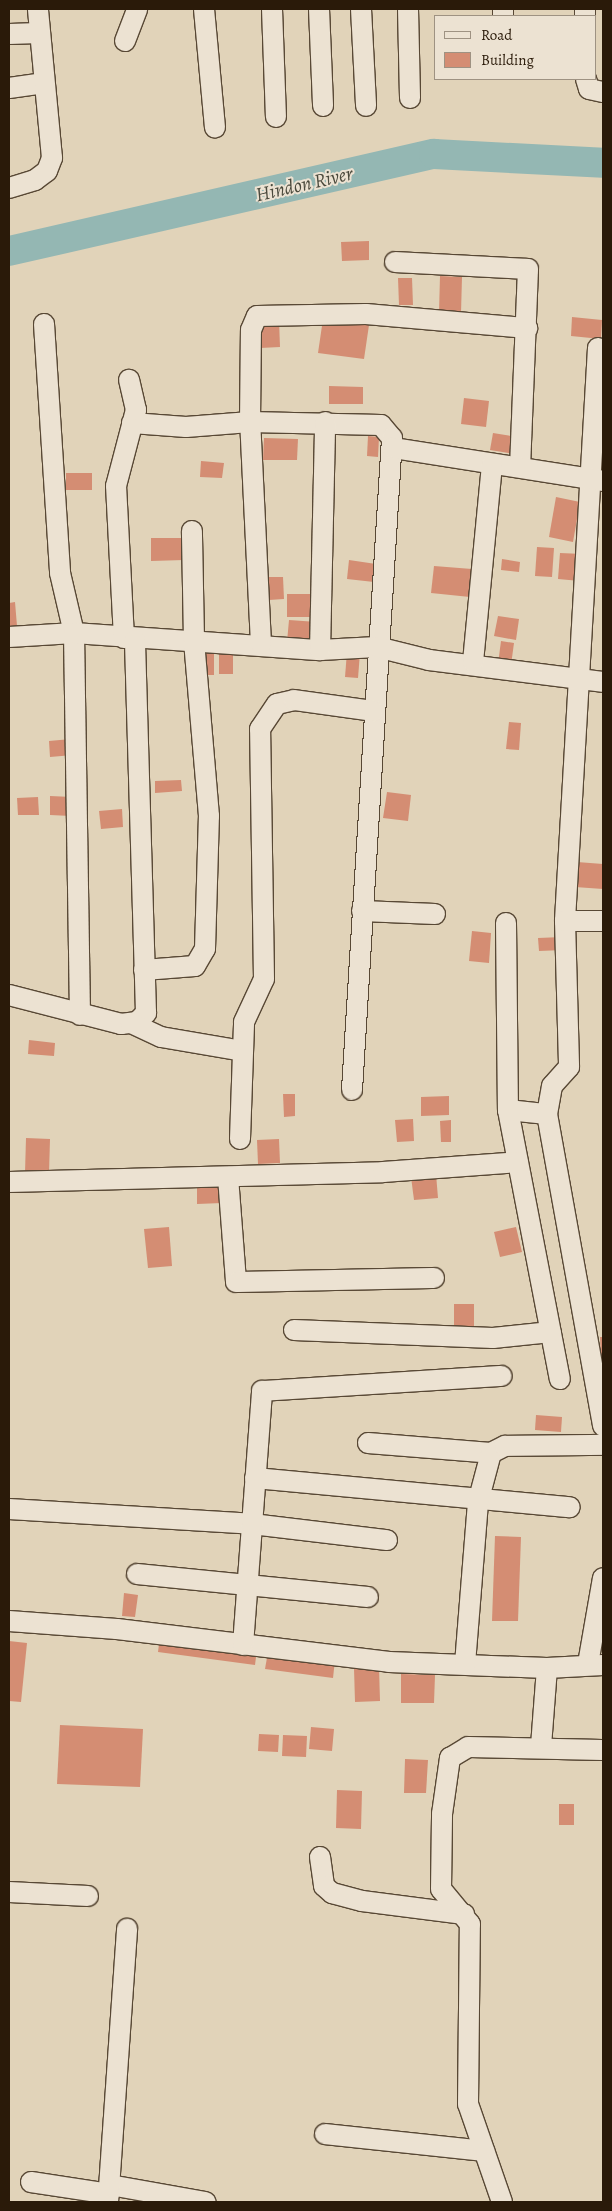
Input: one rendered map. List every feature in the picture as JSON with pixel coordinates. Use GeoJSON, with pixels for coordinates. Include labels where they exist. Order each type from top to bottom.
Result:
{"type":"FeatureCollection","features":[{"type":"Feature","properties":{"kind":"street"},"geometry":{"type":"LineString","coordinates":[[9,188],[35,180],[47,171],[52,158],[43,83],[38,9]]}},
{"type":"Feature","properties":{"kind":"street"},"geometry":{"type":"LineString","coordinates":[[126,41],[137,9]]}},
{"type":"Feature","properties":{"kind":"street"},"geometry":{"type":"LineString","coordinates":[[204,9],[215,127]]}},
{"type":"Feature","properties":{"kind":"street"},"geometry":{"type":"LineString","coordinates":[[272,9],[276,117]]}},
{"type":"Feature","properties":{"kind":"street"},"geometry":{"type":"LineString","coordinates":[[319,9],[323,106]]}},
{"type":"Feature","properties":{"kind":"street"},"geometry":{"type":"LineString","coordinates":[[361,9],[366,106]]}},
{"type":"Feature","properties":{"kind":"street"},"geometry":{"type":"LineString","coordinates":[[408,9],[410,98]]}},
{"type":"Feature","properties":{"kind":"street"},"geometry":{"type":"LineString","coordinates":[[9,34],[40,33]]}},
{"type":"Feature","properties":{"kind":"street"},"geometry":{"type":"LineString","coordinates":[[586,80],[589,89],[603,92]]}},
{"type":"Feature","properties":{"kind":"street"},"geometry":{"type":"LineString","coordinates":[[9,88],[43,83]]}},
{"type":"Feature","properties":{"kind":"street"},"geometry":{"type":"LineString","coordinates":[[395,262],[525,268],[529,275],[520,466]]}},
{"type":"Feature","properties":{"kind":"street"},"geometry":{"type":"LineString","coordinates":[[261,644],[250,422],[251,330],[253,321],[264,313],[366,314],[527,328]]}},
{"type":"Feature","properties":{"kind":"street"},"geometry":{"type":"LineString","coordinates":[[44,324],[60,573],[74,633],[80,1015]]}},
{"type":"Feature","properties":{"kind":"street"},"geometry":{"type":"LineString","coordinates":[[598,348],[598,480],[578,678],[566,920],[569,1067],[552,1086],[547,1114],[603,1426]]}},
{"type":"Feature","properties":{"kind":"street"},"geometry":{"type":"LineString","coordinates":[[129,380],[136,400],[116,486],[130,639],[146,1013],[131,1023]]}},
{"type":"Feature","properties":{"kind":"street"},"geometry":{"type":"LineString","coordinates":[[132,423],[186,427],[250,422],[324,422],[381,425],[388,428],[393,448],[377,647],[352,1090]]}},
{"type":"Feature","properties":{"kind":"street"},"geometry":{"type":"LineString","coordinates":[[320,650],[324,422]]}},
{"type":"Feature","properties":{"kind":"street"},"geometry":{"type":"LineString","coordinates":[[393,448],[492,464],[520,466],[598,480]]}},
{"type":"Feature","properties":{"kind":"street"},"geometry":{"type":"LineString","coordinates":[[473,662],[492,464]]}},
{"type":"Feature","properties":{"kind":"street"},"geometry":{"type":"LineString","coordinates":[[144,970],[195,966],[206,948],[209,816],[194,640],[192,531]]}},
{"type":"Feature","properties":{"kind":"street"},"geometry":{"type":"LineString","coordinates":[[9,636],[74,633],[130,639],[194,640],[320,650],[377,647],[429,660],[473,662],[603,682]]}},
{"type":"Feature","properties":{"kind":"street"},"geometry":{"type":"LineString","coordinates":[[240,1140],[246,1010],[264,979],[260,729],[277,704],[294,700],[373,711]]}},
{"type":"Feature","properties":{"kind":"street"},"geometry":{"type":"LineString","coordinates":[[362,911],[435,914]]}},
{"type":"Feature","properties":{"kind":"street"},"geometry":{"type":"LineString","coordinates":[[566,920],[603,921]]}},
{"type":"Feature","properties":{"kind":"street"},"geometry":{"type":"LineString","coordinates":[[506,923],[508,1110],[560,1379]]}},
{"type":"Feature","properties":{"kind":"street"},"geometry":{"type":"LineString","coordinates":[[9,995],[80,1015],[131,1023],[161,1037],[243,1051]]}},
{"type":"Feature","properties":{"kind":"street"},"geometry":{"type":"LineString","coordinates":[[508,1110],[547,1114]]}},
{"type":"Feature","properties":{"kind":"street"},"geometry":{"type":"LineString","coordinates":[[9,1182],[228,1177],[518,1162]]}},
{"type":"Feature","properties":{"kind":"street"},"geometry":{"type":"LineString","coordinates":[[228,1177],[236,1282],[434,1278]]}},
{"type":"Feature","properties":{"kind":"street"},"geometry":{"type":"LineString","coordinates":[[294,1330],[493,1338],[551,1332]]}},
{"type":"Feature","properties":{"kind":"street"},"geometry":{"type":"LineString","coordinates":[[243,1645],[250,1585],[260,1399],[270,1388],[502,1376]]}},
{"type":"Feature","properties":{"kind":"street"},"geometry":{"type":"LineString","coordinates":[[368,1443],[491,1453],[506,1446],[603,1446]]}},
{"type":"Feature","properties":{"kind":"street"},"geometry":{"type":"LineString","coordinates":[[464,1664],[478,1502],[491,1453]]}},
{"type":"Feature","properties":{"kind":"street"},"geometry":{"type":"LineString","coordinates":[[255,1478],[478,1502],[570,1507]]}},
{"type":"Feature","properties":{"kind":"street"},"geometry":{"type":"LineString","coordinates":[[9,1509],[252,1524],[387,1540]]}},
{"type":"Feature","properties":{"kind":"street"},"geometry":{"type":"LineString","coordinates":[[138,1574],[368,1597]]}},
{"type":"Feature","properties":{"kind":"street"},"geometry":{"type":"LineString","coordinates":[[9,1621],[389,1662],[548,1668],[596,1664],[603,1578]]}},
{"type":"Feature","properties":{"kind":"street"},"geometry":{"type":"LineString","coordinates":[[541,1746],[548,1668]]}},
{"type":"Feature","properties":{"kind":"street"},"geometry":{"type":"LineString","coordinates":[[502,2202],[468,2104],[471,1937],[466,1914],[449,1902],[441,1889],[442,1823],[450,1758],[468,1747],[541,1746],[603,1750]]}},
{"type":"Feature","properties":{"kind":"street"},"geometry":{"type":"LineString","coordinates":[[320,1857],[324,1886],[332,1893],[362,1901],[466,1914]]}},
{"type":"Feature","properties":{"kind":"street"},"geometry":{"type":"LineString","coordinates":[[9,1892],[88,1896]]}},
{"type":"Feature","properties":{"kind":"street"},"geometry":{"type":"LineString","coordinates":[[109,2194],[127,1929]]}},
{"type":"Feature","properties":{"kind":"street"},"geometry":{"type":"LineString","coordinates":[[325,2134],[484,2150]]}},
{"type":"Feature","properties":{"kind":"street"},"geometry":{"type":"LineString","coordinates":[[31,2182],[109,2194],[205,2202]]}},
{"type":"Feature","properties":{"kind":"building"},"geometry":{"type":"Polygon","coordinates":[[[369,241],[369,260],[342,261],[341,242],[369,241]]]}},
{"type":"Feature","properties":{"kind":"building"},"geometry":{"type":"Polygon","coordinates":[[[440,276],[462,277],[461,313],[439,313],[440,276]]]}},
{"type":"Feature","properties":{"kind":"building"},"geometry":{"type":"Polygon","coordinates":[[[398,278],[412,278],[413,305],[399,305],[398,278]]]}},
{"type":"Feature","properties":{"kind":"building"},"geometry":{"type":"Polygon","coordinates":[[[572,317],[602,320],[601,339],[571,336],[572,317]]]}},
{"type":"Feature","properties":{"kind":"building"},"geometry":{"type":"Polygon","coordinates":[[[323,319],[369,325],[364,359],[318,353],[323,319]]]}},
{"type":"Feature","properties":{"kind":"building"},"geometry":{"type":"Polygon","coordinates":[[[259,320],[279,320],[280,347],[260,348],[259,320]]]}},
{"type":"Feature","properties":{"kind":"building"},"geometry":{"type":"Polygon","coordinates":[[[329,386],[363,387],[363,404],[329,404],[329,386]]]}},
{"type":"Feature","properties":{"kind":"building"},"geometry":{"type":"Polygon","coordinates":[[[464,398],[489,401],[486,427],[461,424],[464,398]]]}},
{"type":"Feature","properties":{"kind":"building"},"geometry":{"type":"Polygon","coordinates":[[[493,433],[517,437],[514,454],[490,450],[493,433]]]}},
{"type":"Feature","properties":{"kind":"building"},"geometry":{"type":"Polygon","coordinates":[[[368,436],[379,437],[378,457],[367,456],[368,436]]]}},
{"type":"Feature","properties":{"kind":"building"},"geometry":{"type":"Polygon","coordinates":[[[264,438],[298,439],[297,460],[263,460],[264,438]]]}},
{"type":"Feature","properties":{"kind":"building"},"geometry":{"type":"Polygon","coordinates":[[[201,461],[224,463],[222,478],[200,477],[201,461]]]}},
{"type":"Feature","properties":{"kind":"building"},"geometry":{"type":"Polygon","coordinates":[[[66,473],[92,473],[92,490],[66,490],[66,473]]]}},
{"type":"Feature","properties":{"kind":"building"},"geometry":{"type":"Polygon","coordinates":[[[556,497],[580,502],[573,542],[549,537],[556,497]]]}},
{"type":"Feature","properties":{"kind":"building"},"geometry":{"type":"Polygon","coordinates":[[[151,538],[183,538],[184,560],[151,561],[151,538]]]}},
{"type":"Feature","properties":{"kind":"building"},"geometry":{"type":"Polygon","coordinates":[[[537,547],[554,548],[552,577],[535,576],[537,547]]]}},
{"type":"Feature","properties":{"kind":"building"},"geometry":{"type":"Polygon","coordinates":[[[560,553],[583,554],[580,581],[558,579],[560,553]]]}},
{"type":"Feature","properties":{"kind":"building"},"geometry":{"type":"Polygon","coordinates":[[[502,559],[520,562],[519,572],[501,570],[502,559]]]}},
{"type":"Feature","properties":{"kind":"building"},"geometry":{"type":"Polygon","coordinates":[[[349,560],[376,564],[374,582],[347,579],[349,560]]]}},
{"type":"Feature","properties":{"kind":"building"},"geometry":{"type":"Polygon","coordinates":[[[434,566],[472,569],[470,597],[431,593],[434,566]]]}},
{"type":"Feature","properties":{"kind":"building"},"geometry":{"type":"Polygon","coordinates":[[[268,577],[283,577],[284,599],[269,600],[268,577]]]}},
{"type":"Feature","properties":{"kind":"building"},"geometry":{"type":"Polygon","coordinates":[[[287,594],[317,594],[317,617],[287,617],[287,594]]]}},
{"type":"Feature","properties":{"kind":"building"},"geometry":{"type":"Polygon","coordinates":[[[15,602],[17,626],[9,627],[9,603],[15,602]]]}},
{"type":"Feature","properties":{"kind":"building"},"geometry":{"type":"Polygon","coordinates":[[[498,616],[519,619],[516,640],[494,636],[498,616]]]}},
{"type":"Feature","properties":{"kind":"building"},"geometry":{"type":"Polygon","coordinates":[[[289,620],[317,622],[314,644],[287,642],[289,620]]]}},
{"type":"Feature","properties":{"kind":"building"},"geometry":{"type":"Polygon","coordinates":[[[501,641],[514,643],[511,665],[498,664],[501,641]]]}},
{"type":"Feature","properties":{"kind":"building"},"geometry":{"type":"Polygon","coordinates":[[[233,645],[233,674],[219,674],[219,646],[233,645]]]}},
{"type":"Feature","properties":{"kind":"building"},"geometry":{"type":"Polygon","coordinates":[[[199,646],[214,646],[214,675],[199,675],[199,646]]]}},
{"type":"Feature","properties":{"kind":"building"},"geometry":{"type":"Polygon","coordinates":[[[347,652],[360,653],[358,678],[345,677],[347,652]]]}},
{"type":"Feature","properties":{"kind":"building"},"geometry":{"type":"Polygon","coordinates":[[[509,722],[521,723],[519,750],[506,749],[509,722]]]}},
{"type":"Feature","properties":{"kind":"building"},"geometry":{"type":"Polygon","coordinates":[[[71,739],[73,755],[50,757],[49,741],[71,739]]]}},
{"type":"Feature","properties":{"kind":"building"},"geometry":{"type":"Polygon","coordinates":[[[181,780],[182,791],[155,793],[155,781],[181,780]]]}},
{"type":"Feature","properties":{"kind":"building"},"geometry":{"type":"Polygon","coordinates":[[[387,792],[411,795],[408,821],[383,818],[387,792]]]}},
{"type":"Feature","properties":{"kind":"building"},"geometry":{"type":"Polygon","coordinates":[[[50,796],[72,797],[71,816],[50,815],[50,796]]]}},
{"type":"Feature","properties":{"kind":"building"},"geometry":{"type":"Polygon","coordinates":[[[38,797],[39,815],[18,815],[17,798],[38,797]]]}},
{"type":"Feature","properties":{"kind":"building"},"geometry":{"type":"Polygon","coordinates":[[[122,809],[123,827],[101,829],[99,811],[122,809]]]}},
{"type":"Feature","properties":{"kind":"building"},"geometry":{"type":"Polygon","coordinates":[[[577,862],[603,864],[603,889],[575,887],[577,862]]]}},
{"type":"Feature","properties":{"kind":"building"},"geometry":{"type":"Polygon","coordinates":[[[472,931],[491,933],[489,963],[469,961],[472,931]]]}},
{"type":"Feature","properties":{"kind":"building"},"geometry":{"type":"Polygon","coordinates":[[[562,937],[563,950],[539,951],[538,938],[562,937]]]}},
{"type":"Feature","properties":{"kind":"building"},"geometry":{"type":"Polygon","coordinates":[[[29,1040],[55,1043],[54,1056],[28,1054],[29,1040]]]}},
{"type":"Feature","properties":{"kind":"building"},"geometry":{"type":"Polygon","coordinates":[[[283,1094],[295,1094],[295,1116],[284,1117],[283,1094]]]}},
{"type":"Feature","properties":{"kind":"building"},"geometry":{"type":"Polygon","coordinates":[[[449,1096],[449,1115],[421,1116],[421,1097],[449,1096]]]}},
{"type":"Feature","properties":{"kind":"building"},"geometry":{"type":"Polygon","coordinates":[[[413,1119],[414,1141],[397,1142],[395,1120],[413,1119]]]}},
{"type":"Feature","properties":{"kind":"building"},"geometry":{"type":"Polygon","coordinates":[[[451,1120],[451,1142],[441,1142],[440,1121],[451,1120]]]}},
{"type":"Feature","properties":{"kind":"building"},"geometry":{"type":"Polygon","coordinates":[[[26,1138],[50,1139],[49,1174],[25,1173],[26,1138]]]}},
{"type":"Feature","properties":{"kind":"building"},"geometry":{"type":"Polygon","coordinates":[[[279,1139],[280,1163],[258,1164],[257,1140],[279,1139]]]}},
{"type":"Feature","properties":{"kind":"building"},"geometry":{"type":"Polygon","coordinates":[[[436,1174],[438,1198],[414,1200],[411,1177],[436,1174]]]}},
{"type":"Feature","properties":{"kind":"building"},"geometry":{"type":"Polygon","coordinates":[[[221,1185],[222,1203],[197,1204],[197,1186],[221,1185]]]}},
{"type":"Feature","properties":{"kind":"building"},"geometry":{"type":"Polygon","coordinates":[[[169,1227],[172,1266],[148,1268],[144,1229],[169,1227]]]}},
{"type":"Feature","properties":{"kind":"building"},"geometry":{"type":"Polygon","coordinates":[[[516,1227],[522,1252],[500,1257],[494,1232],[516,1227]]]}},
{"type":"Feature","properties":{"kind":"building"},"geometry":{"type":"Polygon","coordinates":[[[454,1304],[474,1304],[474,1331],[454,1331],[454,1304]]]}},
{"type":"Feature","properties":{"kind":"building"},"geometry":{"type":"Polygon","coordinates":[[[600,1337],[603,1337],[603,1358],[601,1359],[600,1337]]]}},
{"type":"Feature","properties":{"kind":"building"},"geometry":{"type":"Polygon","coordinates":[[[536,1415],[562,1417],[561,1432],[535,1430],[536,1415]]]}},
{"type":"Feature","properties":{"kind":"building"},"geometry":{"type":"Polygon","coordinates":[[[495,1536],[521,1537],[518,1621],[492,1621],[495,1536]]]}},
{"type":"Feature","properties":{"kind":"building"},"geometry":{"type":"Polygon","coordinates":[[[124,1593],[138,1595],[135,1617],[122,1616],[124,1593]]]}},
{"type":"Feature","properties":{"kind":"building"},"geometry":{"type":"Polygon","coordinates":[[[160,1636],[257,1649],[255,1665],[158,1652],[160,1636]]]}},
{"type":"Feature","properties":{"kind":"building"},"geometry":{"type":"Polygon","coordinates":[[[9,1641],[27,1643],[21,1702],[9,1701],[9,1641]]]}},
{"type":"Feature","properties":{"kind":"building"},"geometry":{"type":"Polygon","coordinates":[[[268,1652],[335,1660],[333,1678],[265,1669],[268,1652]]]}},
{"type":"Feature","properties":{"kind":"building"},"geometry":{"type":"Polygon","coordinates":[[[379,1667],[380,1701],[355,1702],[354,1668],[379,1667]]]}},
{"type":"Feature","properties":{"kind":"building"},"geometry":{"type":"Polygon","coordinates":[[[401,1674],[435,1675],[434,1703],[401,1703],[401,1674]]]}},
{"type":"Feature","properties":{"kind":"building"},"geometry":{"type":"Polygon","coordinates":[[[60,1725],[143,1729],[140,1787],[57,1784],[60,1725]]]}},
{"type":"Feature","properties":{"kind":"building"},"geometry":{"type":"Polygon","coordinates":[[[311,1727],[334,1729],[332,1751],[309,1749],[311,1727]]]}},
{"type":"Feature","properties":{"kind":"building"},"geometry":{"type":"Polygon","coordinates":[[[259,1734],[279,1735],[278,1752],[258,1751],[259,1734]]]}},
{"type":"Feature","properties":{"kind":"building"},"geometry":{"type":"Polygon","coordinates":[[[283,1735],[307,1736],[306,1757],[282,1756],[283,1735]]]}},
{"type":"Feature","properties":{"kind":"building"},"geometry":{"type":"Polygon","coordinates":[[[405,1759],[428,1760],[426,1793],[404,1793],[405,1759]]]}},
{"type":"Feature","properties":{"kind":"building"},"geometry":{"type":"Polygon","coordinates":[[[337,1790],[362,1791],[361,1829],[336,1828],[337,1790]]]}},
{"type":"Feature","properties":{"kind":"building"},"geometry":{"type":"Polygon","coordinates":[[[559,1804],[574,1804],[574,1825],[559,1825],[559,1804]]]}},
{"type":"Feature","properties":{"kind":"waterway","name":"Hindon River"},"geometry":{"type":"LineString","coordinates":[[9,251],[434,154],[603,163]]}}]}
